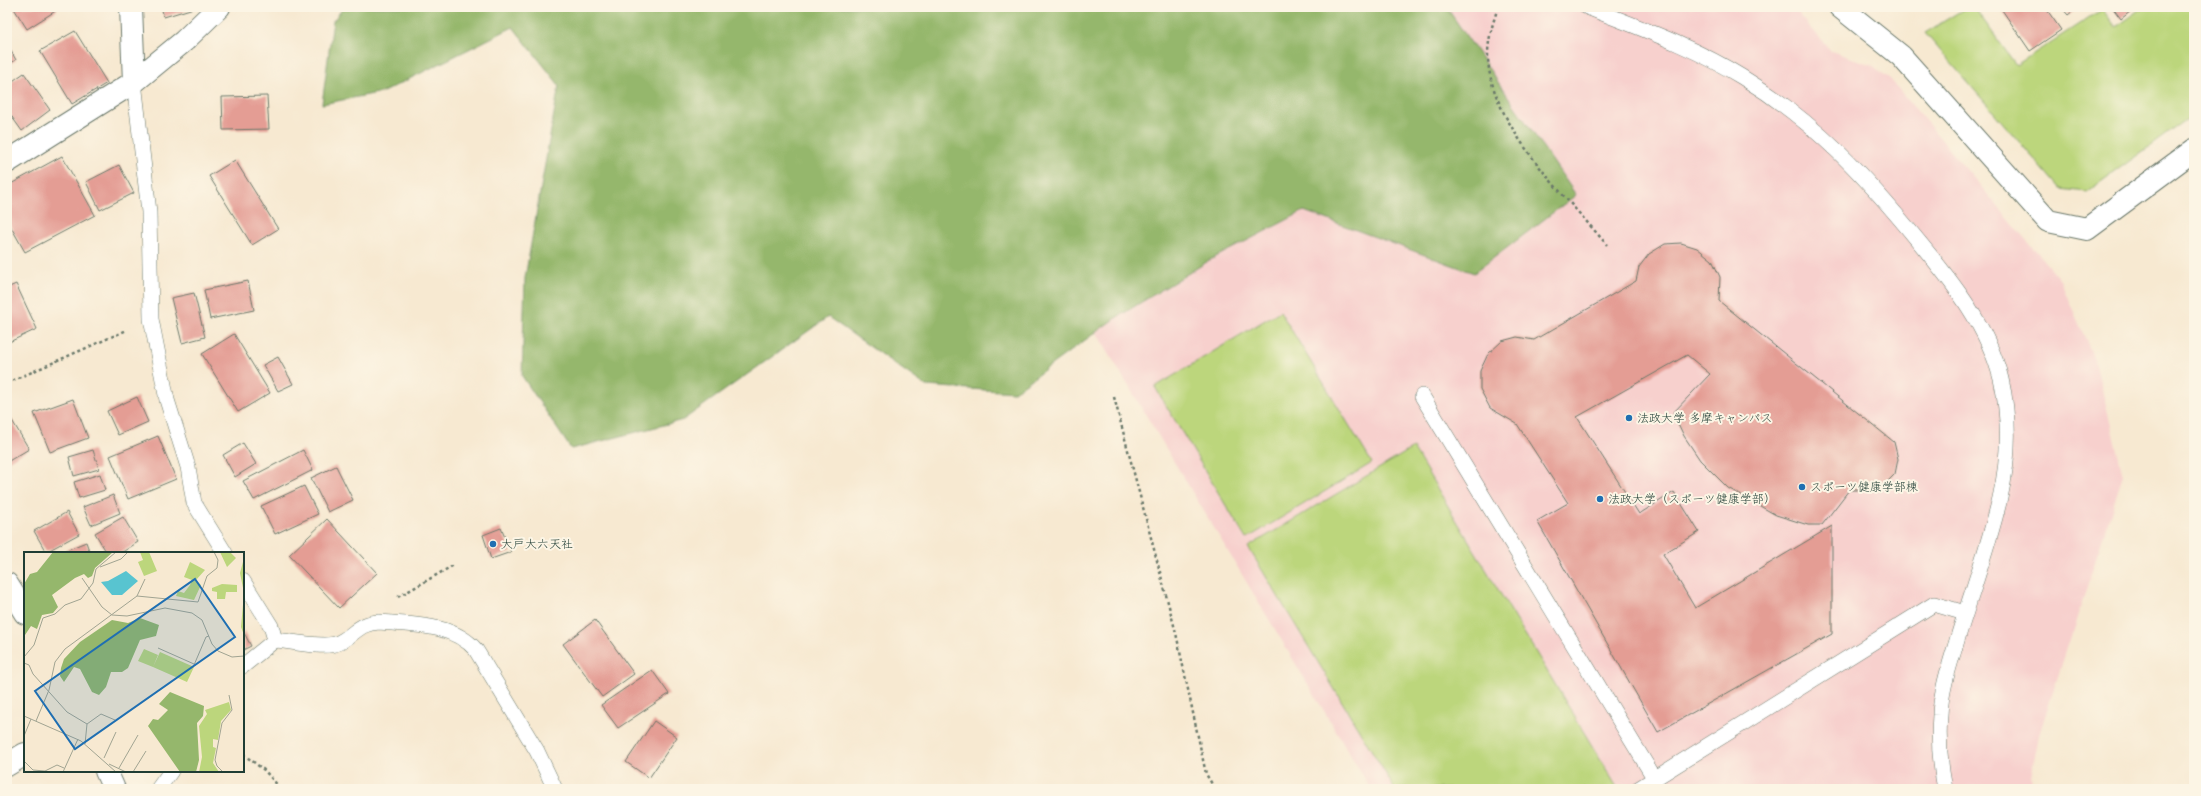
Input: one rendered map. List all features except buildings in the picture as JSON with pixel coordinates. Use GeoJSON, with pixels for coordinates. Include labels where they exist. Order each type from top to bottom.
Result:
{"type":"FeatureCollection","features":[{"type":"Feature","properties":{"kind":"street"},"geometry":{"type":"LineString","coordinates":[[131,7],[134,82]]}},
{"type":"Feature","properties":{"kind":"street"},"geometry":{"type":"LineString","coordinates":[[7,162],[134,82],[184,41],[219,7]]}},
{"type":"Feature","properties":{"kind":"street"},"geometry":{"type":"LineString","coordinates":[[1840,7],[1901,56],[2048,221],[2087,229],[2194,150]]}},
{"type":"Feature","properties":{"kind":"street"},"geometry":{"type":"LineString","coordinates":[[7,584],[24,611]]}},
{"type":"Feature","properties":{"kind":"street"},"geometry":{"type":"LineString","coordinates":[[7,764],[24,755]]}},
{"type":"Feature","properties":{"kind":"street"},"geometry":{"type":"LineString","coordinates":[[106,772],[114,789]]}},
{"type":"Feature","properties":{"kind":"lane"},"geometry":{"type":"LineString","coordinates":[[1587,7],[1685,46],[1742,76],[1787,108],[1834,146],[1876,188],[1959,290],[1984,334],[2001,378],[2009,431],[2000,498],[1951,660],[1940,713],[1940,760],[1946,789]]}},
{"type":"Feature","properties":{"kind":"lane"},"geometry":{"type":"LineString","coordinates":[[134,82],[149,212],[151,319],[167,400],[188,467],[194,503],[224,552]]}},
{"type":"Feature","properties":{"kind":"lane"},"geometry":{"type":"LineString","coordinates":[[1422,396],[1655,779]]}},
{"type":"Feature","properties":{"kind":"lane"},"geometry":{"type":"LineString","coordinates":[[244,583],[271,626],[275,640]]}},
{"type":"Feature","properties":{"kind":"lane"},"geometry":{"type":"LineString","coordinates":[[1638,789],[1934,604],[1965,613]]}},
{"type":"Feature","properties":{"kind":"lane"},"geometry":{"type":"LineString","coordinates":[[244,665],[275,640],[323,645],[338,643],[368,622],[404,624],[447,630],[470,643],[537,751],[555,789]]}},
{"type":"Feature","properties":{"kind":"lane"},"geometry":{"type":"LineString","coordinates":[[158,789],[170,772]]}},
{"type":"Feature","properties":{"kind":"path"},"geometry":{"type":"LineString","coordinates":[[1498,7],[1490,30],[1488,56],[1495,96],[1514,132],[1534,160],[1607,245]]}},
{"type":"Feature","properties":{"kind":"path"},"geometry":{"type":"LineString","coordinates":[[7,383],[151,319]]}},
{"type":"Feature","properties":{"kind":"path"},"geometry":{"type":"LineString","coordinates":[[1114,397],[1176,633],[1206,774],[1215,789]]}},
{"type":"Feature","properties":{"kind":"path"},"geometry":{"type":"LineString","coordinates":[[368,622],[372,612],[454,565]]}},
{"type":"Feature","properties":{"kind":"path"},"geometry":{"type":"LineString","coordinates":[[244,755],[264,770],[281,789]]}},
{"type":"Feature","properties":{"kind":"shaded area","name":"法政大学 多摩キャンパス"},"geometry":{"type":"Polygon","coordinates":[[[1041,7],[1793,7],[1831,51],[1872,65],[1890,79],[2060,280],[2095,361],[2123,475],[2039,735],[2031,776],[2033,789],[1371,789],[1010,189],[1041,7]]]}},
{"type":"Feature","properties":{"kind":"green space"},"geometry":{"type":"Polygon","coordinates":[[[344,7],[1442,7],[1447,8],[1576,195],[1474,273],[1304,211],[1210,260],[1114,319],[1014,392],[926,386],[828,317],[683,420],[571,449],[522,376],[525,278],[559,85],[513,27],[383,92],[322,104],[333,21],[344,7]]]}},
{"type":"Feature","properties":{"kind":"green space"},"geometry":{"type":"Polygon","coordinates":[[[1967,7],[1974,7],[2016,65],[2102,9],[2116,27],[2144,7],[2194,7],[2194,114],[2087,192],[2060,189],[1925,33],[1967,7]]]}},
{"type":"Feature","properties":{"kind":"green space"},"geometry":{"type":"Polygon","coordinates":[[[1280,311],[1372,463],[1246,539],[1155,387],[1280,311]]]}},
{"type":"Feature","properties":{"kind":"green space"},"geometry":{"type":"Polygon","coordinates":[[[1413,448],[1618,789],[1395,789],[1248,547],[1413,448]]]}},
{"type":"Feature","properties":{"kind":"place","name":"法政大学 多摩キャンパス"},"geometry":{"type":"Point","coordinates":[1629,418]}},
{"type":"Feature","properties":{"kind":"place","name":"スポーツ健康学部棟"},"geometry":{"type":"Point","coordinates":[1802,487]}},
{"type":"Feature","properties":{"kind":"place","name":"法政大学（スポーツ健康学部）"},"geometry":{"type":"Point","coordinates":[1600,499]}},
{"type":"Feature","properties":{"kind":"place","name":"大戸大六天社"},"geometry":{"type":"Point","coordinates":[493,544]}}]}
